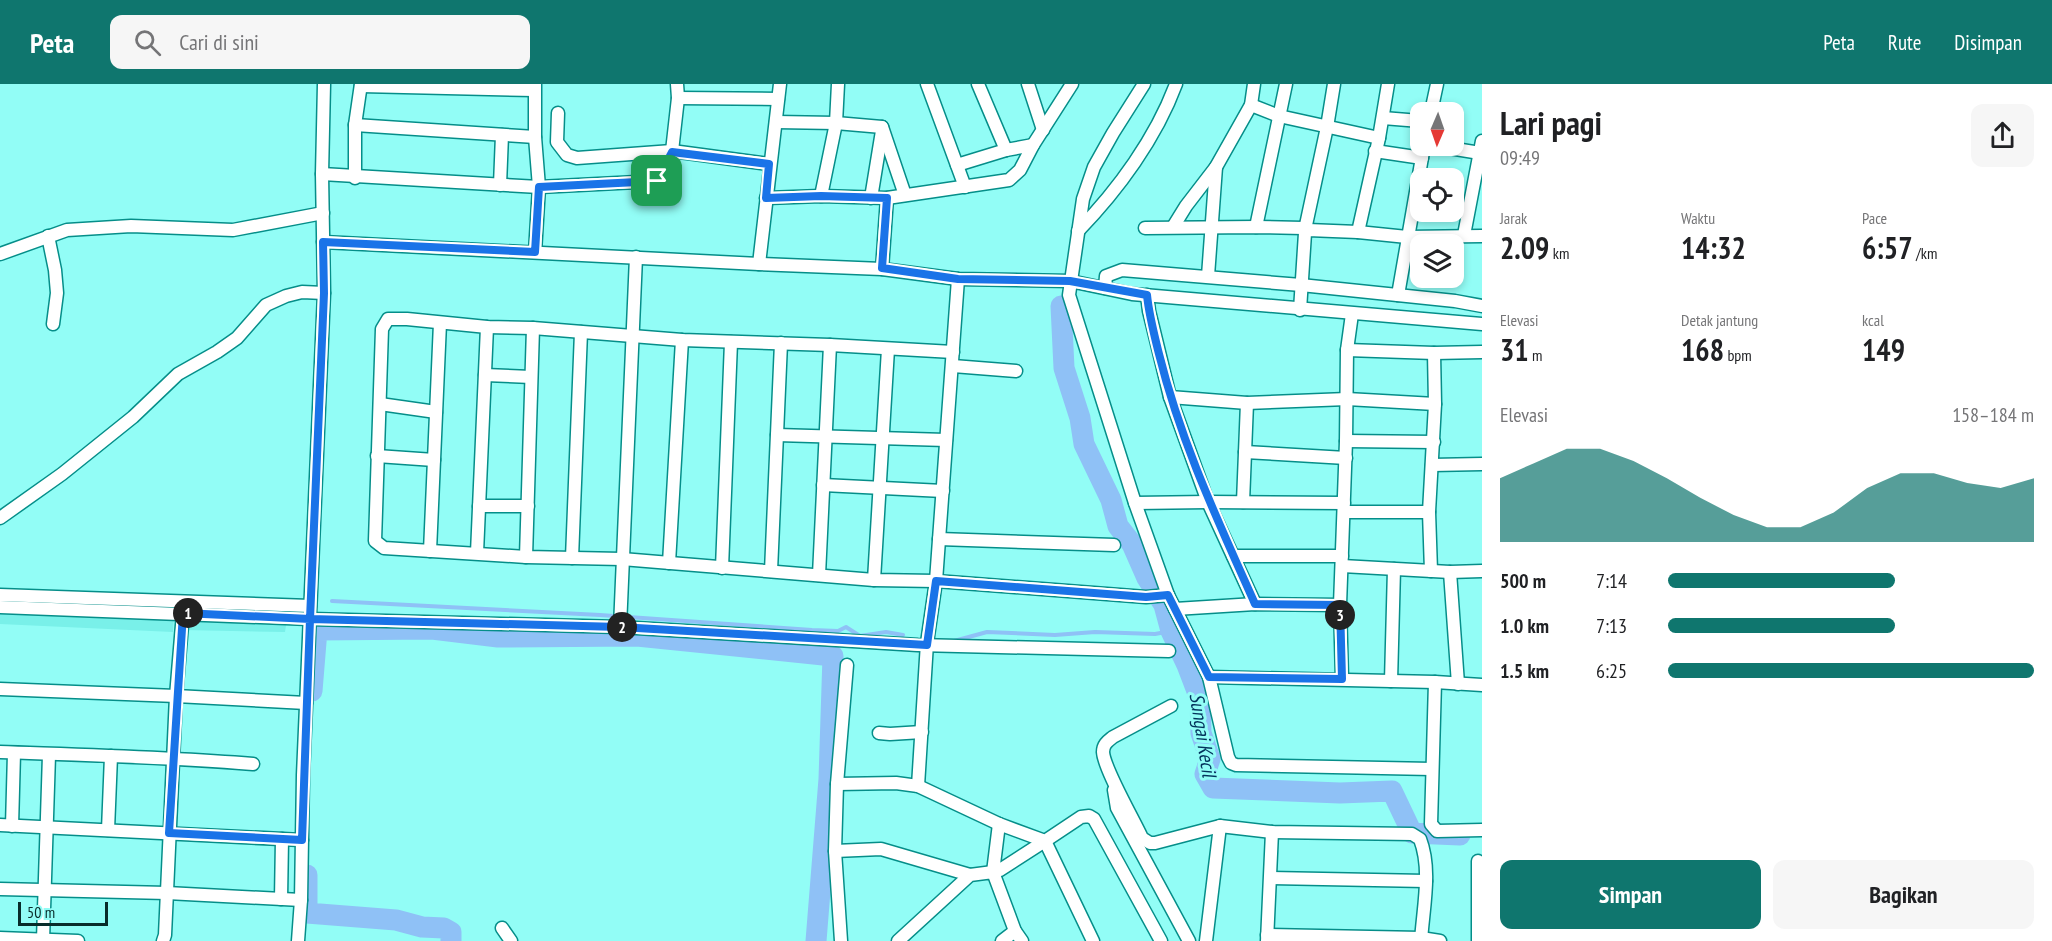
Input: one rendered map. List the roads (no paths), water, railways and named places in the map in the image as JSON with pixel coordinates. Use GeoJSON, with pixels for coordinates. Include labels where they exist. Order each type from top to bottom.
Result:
{"type":"FeatureCollection","features":[{"type":"Feature","properties":{"kind":"street"},"geometry":{"type":"LineString","coordinates":[[298,941],[324,293],[322,174],[324,84]]}},
{"type":"Feature","properties":{"kind":"street"},"geometry":{"type":"LineString","coordinates":[[322,174],[356,178],[539,187],[657,181],[672,152],[678,98],[677,84]]}},
{"type":"Feature","properties":{"kind":"street"},"geometry":{"type":"LineString","coordinates":[[759,264],[780,84]]}},
{"type":"Feature","properties":{"kind":"street"},"geometry":{"type":"LineString","coordinates":[[821,196],[836,123],[838,84]]}},
{"type":"Feature","properties":{"kind":"street"},"geometry":{"type":"LineString","coordinates":[[927,84],[964,187]]}},
{"type":"Feature","properties":{"kind":"street"},"geometry":{"type":"LineString","coordinates":[[978,84],[1006,150]]}},
{"type":"Feature","properties":{"kind":"street"},"geometry":{"type":"LineString","coordinates":[[1028,84],[1043,130]]}},
{"type":"Feature","properties":{"kind":"street"},"geometry":{"type":"LineString","coordinates":[[766,198],[821,196],[887,198],[1009,180],[1020,170],[1033,145],[1072,84]]}},
{"type":"Feature","properties":{"kind":"street"},"geometry":{"type":"LineString","coordinates":[[1144,84],[1094,167],[1083,200],[1069,295],[1164,596],[1175,609],[1209,677],[1231,763],[1432,769]]}},
{"type":"Feature","properties":{"kind":"street"},"geometry":{"type":"LineString","coordinates":[[1078,231],[1102,206],[1145,144],[1176,84]]}},
{"type":"Feature","properties":{"kind":"street"},"geometry":{"type":"LineString","coordinates":[[1173,227],[1216,167],[1251,105],[1254,84]]}},
{"type":"Feature","properties":{"kind":"street"},"geometry":{"type":"LineString","coordinates":[[1256,227],[1286,84]]}},
{"type":"Feature","properties":{"kind":"street"},"geometry":{"type":"LineString","coordinates":[[1145,228],[1299,229],[1305,227],[1328,127],[1334,84]]}},
{"type":"Feature","properties":{"kind":"street"},"geometry":{"type":"LineString","coordinates":[[1358,232],[1379,138],[1388,84]]}},
{"type":"Feature","properties":{"kind":"street"},"geometry":{"type":"LineString","coordinates":[[1433,102],[1437,84]]}},
{"type":"Feature","properties":{"kind":"street"},"geometry":{"type":"LineString","coordinates":[[356,178],[355,125],[361,85],[535,87],[535,137],[539,187],[535,252]]}},
{"type":"Feature","properties":{"kind":"street"},"geometry":{"type":"LineString","coordinates":[[678,98],[778,99]]}},
{"type":"Feature","properties":{"kind":"street"},"geometry":{"type":"LineString","coordinates":[[1251,105],[1280,116],[1379,138]]}},
{"type":"Feature","properties":{"kind":"street"},"geometry":{"type":"LineString","coordinates":[[558,113],[557,142],[567,155],[577,158],[672,152],[769,164]]}},
{"type":"Feature","properties":{"kind":"street"},"geometry":{"type":"LineString","coordinates":[[1383,118],[1410,120]]}},
{"type":"Feature","properties":{"kind":"street"},"geometry":{"type":"LineString","coordinates":[[776,122],[836,123],[882,127]]}},
{"type":"Feature","properties":{"kind":"street"},"geometry":{"type":"LineString","coordinates":[[355,125],[535,137]]}},
{"type":"Feature","properties":{"kind":"street"},"geometry":{"type":"LineString","coordinates":[[882,127],[906,195]]}},
{"type":"Feature","properties":{"kind":"street"},"geometry":{"type":"LineString","coordinates":[[871,198],[882,127]]}},
{"type":"Feature","properties":{"kind":"street"},"geometry":{"type":"LineString","coordinates":[[500,185],[501,135]]}},
{"type":"Feature","properties":{"kind":"street"},"geometry":{"type":"LineString","coordinates":[[957,165],[1006,150],[1033,145]]}},
{"type":"Feature","properties":{"kind":"street"},"geometry":{"type":"LineString","coordinates":[[1464,147],[1481,147],[1464,235],[1482,236]]}},
{"type":"Feature","properties":{"kind":"street"},"geometry":{"type":"LineString","coordinates":[[1375,151],[1410,152]]}},
{"type":"Feature","properties":{"kind":"street"},"geometry":{"type":"LineString","coordinates":[[1398,295],[1422,156]]}},
{"type":"Feature","properties":{"kind":"street"},"geometry":{"type":"LineString","coordinates":[[1208,276],[1216,167]]}},
{"type":"Feature","properties":{"kind":"street"},"geometry":{"type":"LineString","coordinates":[[882,268],[887,198]]}},
{"type":"Feature","properties":{"kind":"street"},"geometry":{"type":"LineString","coordinates":[[0,254],[67,230],[131,226],[233,230],[323,213]]}},
{"type":"Feature","properties":{"kind":"street"},"geometry":{"type":"LineString","coordinates":[[1300,310],[1306,231],[1312,229],[1410,237]]}},
{"type":"Feature","properties":{"kind":"street"},"geometry":{"type":"LineString","coordinates":[[48,236],[57,293],[53,324]]}},
{"type":"Feature","properties":{"kind":"street"},"geometry":{"type":"LineString","coordinates":[[323,242],[882,268],[958,279],[1070,281],[1147,295],[1482,324]]}},
{"type":"Feature","properties":{"kind":"street"},"geometry":{"type":"LineString","coordinates":[[620,620],[636,257]]}},
{"type":"Feature","properties":{"kind":"street"},"geometry":{"type":"LineString","coordinates":[[1106,288],[1107,276],[1122,270],[1301,285],[1455,301],[1482,306]]}},
{"type":"Feature","properties":{"kind":"street"},"geometry":{"type":"LineString","coordinates":[[918,786],[927,645],[936,581],[958,279]]}},
{"type":"Feature","properties":{"kind":"street"},"geometry":{"type":"LineString","coordinates":[[0,518],[62,474],[133,417],[178,374],[237,338],[266,305],[302,292],[324,293]]}},
{"type":"Feature","properties":{"kind":"street"},"geometry":{"type":"LineString","coordinates":[[1147,295],[1170,398],[1208,502],[1255,604]]}},
{"type":"Feature","properties":{"kind":"street"},"geometry":{"type":"LineString","coordinates":[[1342,679],[1340,605],[1346,458],[1347,350],[1352,314]]}},
{"type":"Feature","properties":{"kind":"street"},"geometry":{"type":"LineString","coordinates":[[953,352],[632,337],[392,318],[385,322],[382,329],[374,537],[376,544],[384,548],[526,557],[622,559],[874,580],[936,581],[1146,597],[1164,596]]}},
{"type":"Feature","properties":{"kind":"street"},"geometry":{"type":"LineString","coordinates":[[430,551],[440,323]]}},
{"type":"Feature","properties":{"kind":"street"},"geometry":{"type":"LineString","coordinates":[[477,554],[487,327]]}},
{"type":"Feature","properties":{"kind":"street"},"geometry":{"type":"LineString","coordinates":[[526,557],[533,328]]}},
{"type":"Feature","properties":{"kind":"street"},"geometry":{"type":"LineString","coordinates":[[572,558],[581,332]]}},
{"type":"Feature","properties":{"kind":"street"},"geometry":{"type":"LineString","coordinates":[[669,562],[682,340]]}},
{"type":"Feature","properties":{"kind":"street"},"geometry":{"type":"LineString","coordinates":[[722,568],[731,342]]}},
{"type":"Feature","properties":{"kind":"street"},"geometry":{"type":"LineString","coordinates":[[771,571],[781,343]]}},
{"type":"Feature","properties":{"kind":"street"},"geometry":{"type":"LineString","coordinates":[[819,575],[830,345]]}},
{"type":"Feature","properties":{"kind":"street"},"geometry":{"type":"LineString","coordinates":[[874,580],[888,349]]}},
{"type":"Feature","properties":{"kind":"street"},"geometry":{"type":"LineString","coordinates":[[1347,350],[1434,354],[1482,352]]}},
{"type":"Feature","properties":{"kind":"street"},"geometry":{"type":"LineString","coordinates":[[1431,570],[1429,512],[1434,442],[1434,354]]}},
{"type":"Feature","properties":{"kind":"street"},"geometry":{"type":"LineString","coordinates":[[953,366],[1016,370]]}},
{"type":"Feature","properties":{"kind":"street"},"geometry":{"type":"LineString","coordinates":[[485,375],[531,376]]}},
{"type":"Feature","properties":{"kind":"street"},"geometry":{"type":"LineString","coordinates":[[1170,398],[1247,403],[1347,399],[1435,404]]}},
{"type":"Feature","properties":{"kind":"street"},"geometry":{"type":"LineString","coordinates":[[1243,502],[1247,403]]}},
{"type":"Feature","properties":{"kind":"street"},"geometry":{"type":"LineString","coordinates":[[380,405],[436,412]]}},
{"type":"Feature","properties":{"kind":"street"},"geometry":{"type":"LineString","coordinates":[[777,435],[946,440]]}},
{"type":"Feature","properties":{"kind":"street"},"geometry":{"type":"LineString","coordinates":[[1346,441],[1434,442]]}},
{"type":"Feature","properties":{"kind":"street"},"geometry":{"type":"LineString","coordinates":[[1245,452],[1346,458]]}},
{"type":"Feature","properties":{"kind":"street"},"geometry":{"type":"LineString","coordinates":[[377,456],[434,460]]}},
{"type":"Feature","properties":{"kind":"street"},"geometry":{"type":"LineString","coordinates":[[1432,465],[1482,464]]}},
{"type":"Feature","properties":{"kind":"street"},"geometry":{"type":"LineString","coordinates":[[823,485],[943,491]]}},
{"type":"Feature","properties":{"kind":"street"},"geometry":{"type":"LineString","coordinates":[[1135,503],[1243,502],[1429,512]]}},
{"type":"Feature","properties":{"kind":"street"},"geometry":{"type":"LineString","coordinates":[[479,506],[528,506]]}},
{"type":"Feature","properties":{"kind":"street"},"geometry":{"type":"LineString","coordinates":[[939,539],[1114,545]]}},
{"type":"Feature","properties":{"kind":"street"},"geometry":{"type":"LineString","coordinates":[[1233,556],[1342,561],[1394,569],[1482,571]]}},
{"type":"Feature","properties":{"kind":"street"},"geometry":{"type":"LineString","coordinates":[[1391,681],[1394,569]]}},
{"type":"Feature","properties":{"kind":"street"},"geometry":{"type":"LineString","coordinates":[[1450,572],[1458,684]]}},
{"type":"Feature","properties":{"kind":"street"},"geometry":{"type":"LineString","coordinates":[[0,595],[310,606]]}},
{"type":"Feature","properties":{"kind":"street"},"geometry":{"type":"LineString","coordinates":[[1175,609],[1255,604],[1340,605]]}},
{"type":"Feature","properties":{"kind":"street"},"geometry":{"type":"LineString","coordinates":[[0,607],[310,619],[620,620],[927,645],[1169,651]]}},
{"type":"Feature","properties":{"kind":"street"},"geometry":{"type":"LineString","coordinates":[[163,941],[176,696],[183,613]]}},
{"type":"Feature","properties":{"kind":"street"},"geometry":{"type":"LineString","coordinates":[[841,941],[835,851],[837,784],[847,665]]}},
{"type":"Feature","properties":{"kind":"street"},"geometry":{"type":"LineString","coordinates":[[1209,677],[1342,679],[1482,685]]}},
{"type":"Feature","properties":{"kind":"street"},"geometry":{"type":"LineString","coordinates":[[1435,682],[1432,769],[1433,828],[1440,831],[1482,830]]}},
{"type":"Feature","properties":{"kind":"street"},"geometry":{"type":"LineString","coordinates":[[0,689],[306,703]]}},
{"type":"Feature","properties":{"kind":"street"},"geometry":{"type":"LineString","coordinates":[[1171,706],[1113,737],[1106,743],[1103,752],[1111,774],[1146,842],[1155,843],[1220,826],[1272,832],[1412,834],[1420,838],[1422,843],[1426,881],[1421,940]]}},
{"type":"Feature","properties":{"kind":"street"},"geometry":{"type":"LineString","coordinates":[[879,733],[922,732]]}},
{"type":"Feature","properties":{"kind":"street"},"geometry":{"type":"LineString","coordinates":[[0,752],[174,758],[253,764]]}},
{"type":"Feature","properties":{"kind":"street"},"geometry":{"type":"LineString","coordinates":[[14,753],[6,826],[302,840]]}},
{"type":"Feature","properties":{"kind":"street"},"geometry":{"type":"LineString","coordinates":[[43,940],[50,755]]}},
{"type":"Feature","properties":{"kind":"street"},"geometry":{"type":"LineString","coordinates":[[108,830],[111,756]]}},
{"type":"Feature","properties":{"kind":"street"},"geometry":{"type":"LineString","coordinates":[[1111,774],[1117,808],[1189,941]]}},
{"type":"Feature","properties":{"kind":"street"},"geometry":{"type":"LineString","coordinates":[[837,784],[896,783],[918,786],[999,824],[1045,841],[1094,941]]}},
{"type":"Feature","properties":{"kind":"street"},"geometry":{"type":"LineString","coordinates":[[835,851],[881,849],[970,875],[993,872],[1000,870],[1081,817],[1089,816],[1094,819],[1157,940]]}},
{"type":"Feature","properties":{"kind":"street"},"geometry":{"type":"LineString","coordinates":[[999,824],[993,872],[1018,936],[1002,941]]}},
{"type":"Feature","properties":{"kind":"street"},"geometry":{"type":"LineString","coordinates":[[1206,941],[1220,826]]}},
{"type":"Feature","properties":{"kind":"street"},"geometry":{"type":"LineString","coordinates":[[1272,832],[1267,938],[1440,941]]}},
{"type":"Feature","properties":{"kind":"street"},"geometry":{"type":"LineString","coordinates":[[281,899],[282,839]]}},
{"type":"Feature","properties":{"kind":"street"},"geometry":{"type":"LineString","coordinates":[[1475,940],[1480,866],[1478,861]]}},
{"type":"Feature","properties":{"kind":"street"},"geometry":{"type":"LineString","coordinates":[[898,941],[970,875]]}},
{"type":"Feature","properties":{"kind":"street"},"geometry":{"type":"LineString","coordinates":[[1271,878],[1426,881]]}},
{"type":"Feature","properties":{"kind":"street"},"geometry":{"type":"LineString","coordinates":[[0,889],[167,893],[301,900]]}},
{"type":"Feature","properties":{"kind":"street"},"geometry":{"type":"LineString","coordinates":[[502,928],[511,941]]}},
{"type":"Feature","properties":{"kind":"street"},"geometry":{"type":"LineString","coordinates":[[0,938],[78,941]]}},
{"type":"Feature","properties":{"kind":"waterway","name":"Sungai Kecil"},"geometry":{"type":"LineString","coordinates":[[1061,306],[1064,368],[1080,418],[1084,444],[1111,500],[1118,526],[1132,544],[1147,578],[1164,605],[1171,631],[1200,699],[1201,733],[1210,759],[1205,774],[1213,788],[1340,793],[1392,791],[1412,833],[1460,835]]}},
{"type":"Feature","properties":{"kind":"waterway"},"geometry":{"type":"LineString","coordinates":[[332,601],[600,615],[812,630],[838,631],[846,627],[860,636],[886,632],[903,635]]}},
{"type":"Feature","properties":{"kind":"waterway"},"geometry":{"type":"LineString","coordinates":[[312,691],[317,630],[432,629],[498,637],[637,636],[833,656],[829,779],[816,941]]}},
{"type":"Feature","properties":{"kind":"waterway"},"geometry":{"type":"LineString","coordinates":[[954,641],[987,632],[1055,635],[1095,632],[1155,634],[1171,631]]}},
{"type":"Feature","properties":{"kind":"waterway"},"geometry":{"type":"LineString","coordinates":[[307,875],[307,913],[396,920],[422,927],[444,928],[451,932],[451,941]]}}]}
